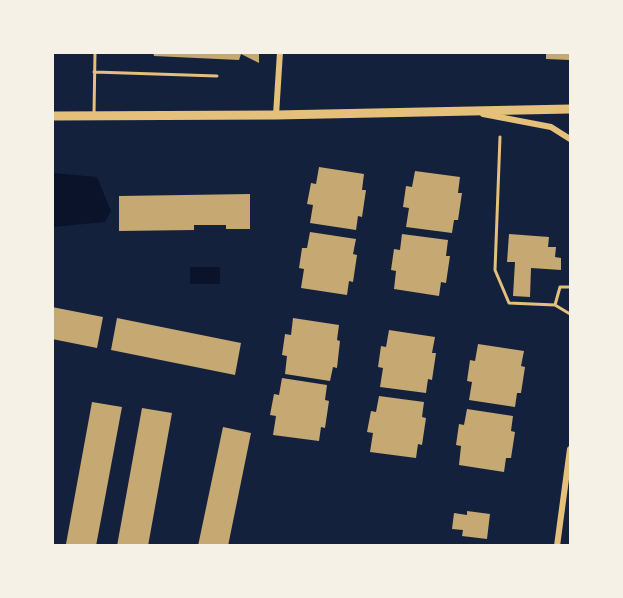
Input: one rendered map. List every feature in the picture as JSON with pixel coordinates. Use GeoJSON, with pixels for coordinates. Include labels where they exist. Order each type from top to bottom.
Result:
{"type":"FeatureCollection","features":[{"type":"Feature","properties":{"kind":"main road"},"geometry":{"type":"LineString","coordinates":[[52,116],[276,115],[570,109]]}},
{"type":"Feature","properties":{"kind":"street"},"geometry":{"type":"LineString","coordinates":[[276,115],[280,52]]}},
{"type":"Feature","properties":{"kind":"street"},"geometry":{"type":"LineString","coordinates":[[470,111],[551,127],[570,139]]}},
{"type":"Feature","properties":{"kind":"street"},"geometry":{"type":"LineString","coordinates":[[557,546],[570,449]]}},
{"type":"Feature","properties":{"kind":"lane"},"geometry":{"type":"LineString","coordinates":[[94,116],[95,52]]}},
{"type":"Feature","properties":{"kind":"lane"},"geometry":{"type":"LineString","coordinates":[[94,72],[217,76]]}},
{"type":"Feature","properties":{"kind":"lane"},"geometry":{"type":"LineString","coordinates":[[500,137],[495,270],[509,303],[555,305],[570,314]]}},
{"type":"Feature","properties":{"kind":"lane"},"geometry":{"type":"LineString","coordinates":[[555,305],[560,287],[570,287]]}},
{"type":"Feature","properties":{"kind":"water"},"geometry":{"type":"Polygon","coordinates":[[[53,173],[97,177],[111,211],[105,222],[53,227],[53,173]]]}},
{"type":"Feature","properties":{"kind":"water"},"geometry":{"type":"Polygon","coordinates":[[[190,267],[220,267],[220,284],[190,284],[190,267]]]}},
{"type":"Feature","properties":{"kind":"building"},"geometry":{"type":"Polygon","coordinates":[[[153,52],[259,52],[259,63],[241,54],[239,60],[154,56],[153,52]]]}},
{"type":"Feature","properties":{"kind":"building"},"geometry":{"type":"Polygon","coordinates":[[[546,52],[570,52],[570,60],[546,59],[546,52]]]}},
{"type":"Feature","properties":{"kind":"building"},"geometry":{"type":"Polygon","coordinates":[[[319,167],[364,174],[362,190],[366,190],[362,217],[358,216],[356,230],[310,223],[313,205],[307,204],[311,183],[316,184],[319,167]]]}},
{"type":"Feature","properties":{"kind":"building"},"geometry":{"type":"Polygon","coordinates":[[[415,171],[460,177],[458,193],[462,193],[458,220],[454,220],[452,233],[406,227],[409,208],[403,207],[406,186],[412,187],[415,171]]]}},
{"type":"Feature","properties":{"kind":"building"},"geometry":{"type":"Polygon","coordinates":[[[250,194],[250,229],[226,229],[226,225],[194,225],[194,230],[119,231],[119,196],[250,194]]]}},
{"type":"Feature","properties":{"kind":"building"},"geometry":{"type":"Polygon","coordinates":[[[310,232],[356,239],[353,254],[357,255],[353,282],[349,281],[347,295],[301,288],[304,269],[299,268],[302,248],[307,248],[310,232]]]}},
{"type":"Feature","properties":{"kind":"building"},"geometry":{"type":"Polygon","coordinates":[[[402,234],[448,240],[446,256],[450,256],[446,283],[441,282],[439,296],[394,289],[396,271],[391,270],[394,249],[400,250],[402,234]]]}},
{"type":"Feature","properties":{"kind":"building"},"geometry":{"type":"Polygon","coordinates":[[[509,234],[549,237],[548,247],[556,247],[555,257],[561,258],[561,270],[531,268],[530,297],[513,296],[515,262],[507,262],[509,234]]]}},
{"type":"Feature","properties":{"kind":"building"},"geometry":{"type":"Polygon","coordinates":[[[52,307],[103,317],[97,348],[52,339],[52,307]]]}},
{"type":"Feature","properties":{"kind":"building"},"geometry":{"type":"Polygon","coordinates":[[[117,318],[241,343],[235,375],[111,350],[117,318]]]}},
{"type":"Feature","properties":{"kind":"building"},"geometry":{"type":"Polygon","coordinates":[[[293,318],[339,325],[337,368],[333,367],[330,381],[285,374],[287,356],[282,355],[285,334],[291,335],[293,318]]]}},
{"type":"Feature","properties":{"kind":"building"},"geometry":{"type":"Polygon","coordinates":[[[389,330],[435,337],[432,353],[436,353],[432,380],[428,379],[426,393],[380,387],[383,368],[378,367],[381,346],[386,347],[389,330]]]}},
{"type":"Feature","properties":{"kind":"building"},"geometry":{"type":"Polygon","coordinates":[[[478,344],[524,351],[521,366],[525,367],[521,393],[517,393],[515,407],[469,400],[472,382],[467,381],[470,360],[475,361],[478,344]]]}},
{"type":"Feature","properties":{"kind":"building"},"geometry":{"type":"Polygon","coordinates":[[[282,378],[327,385],[325,400],[329,401],[325,428],[321,427],[319,441],[273,435],[276,416],[270,415],[274,394],[279,395],[282,378]]]}},
{"type":"Feature","properties":{"kind":"building"},"geometry":{"type":"Polygon","coordinates":[[[379,396],[424,402],[422,417],[426,418],[422,445],[418,444],[416,458],[370,452],[373,433],[367,432],[371,411],[376,412],[379,396]]]}},
{"type":"Feature","properties":{"kind":"building"},"geometry":{"type":"Polygon","coordinates":[[[92,402],[122,407],[96,546],[73,546],[66,544],[92,402]]]}},
{"type":"Feature","properties":{"kind":"building"},"geometry":{"type":"Polygon","coordinates":[[[142,408],[172,413],[148,546],[117,546],[142,408]]]}},
{"type":"Feature","properties":{"kind":"building"},"geometry":{"type":"Polygon","coordinates":[[[467,409],[513,416],[511,431],[515,432],[511,458],[506,458],[504,472],[459,465],[461,446],[456,445],[459,424],[464,425],[467,409]]]}},
{"type":"Feature","properties":{"kind":"building"},"geometry":{"type":"Polygon","coordinates":[[[223,427],[251,433],[228,546],[198,546],[223,427]]]}},
{"type":"Feature","properties":{"kind":"building"},"geometry":{"type":"Polygon","coordinates":[[[467,511],[490,514],[487,539],[462,536],[463,530],[452,529],[454,513],[467,515],[467,511]]]}}]}
